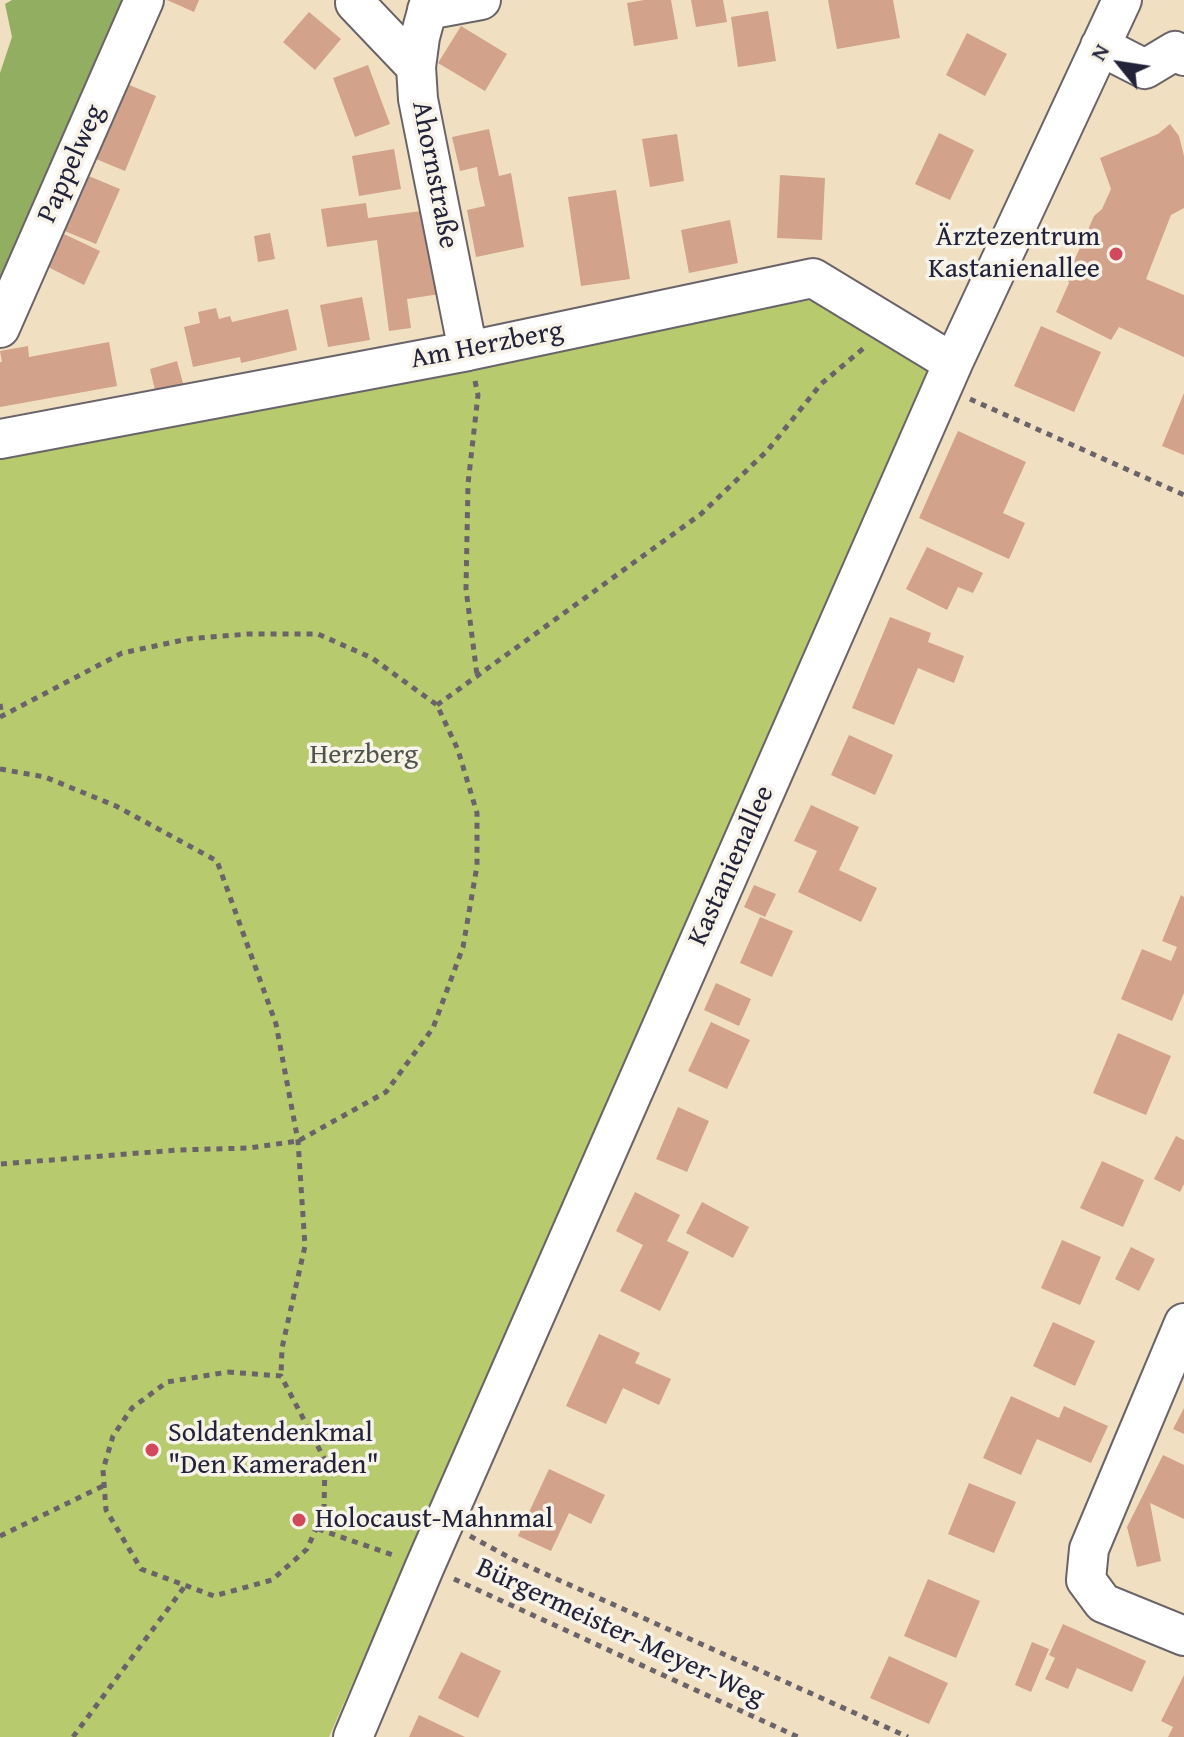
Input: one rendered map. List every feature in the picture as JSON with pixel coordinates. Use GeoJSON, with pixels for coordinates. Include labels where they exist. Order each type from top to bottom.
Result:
{"type":"FeatureCollection","features":[{"type":"Feature","properties":{"kind":"street","name":"Pappelweg"},"geometry":{"type":"LineString","coordinates":[[0,328],[144,0]]}},
{"type":"Feature","properties":{"kind":"street"},"geometry":{"type":"LineString","coordinates":[[428,5],[481,0]]}},
{"type":"Feature","properties":{"kind":"street","name":"Kastanienallee"},"geometry":{"type":"LineString","coordinates":[[353,1737],[425,1566],[948,375],[1122,0]]}},
{"type":"Feature","properties":{"kind":"street"},"geometry":{"type":"LineString","coordinates":[[358,1],[416,67]]}},
{"type":"Feature","properties":{"kind":"street","name":"Ahornstraße"},"geometry":{"type":"LineString","coordinates":[[428,5],[416,67],[418,99],[468,351]]}},
{"type":"Feature","properties":{"kind":"street"},"geometry":{"type":"LineString","coordinates":[[1100,46],[1145,69],[1175,51],[1184,56]]}},
{"type":"Feature","properties":{"kind":"street","name":"Am Herzberg"},"geometry":{"type":"LineString","coordinates":[[0,439],[468,351],[813,278],[890,326],[948,375]]}},
{"type":"Feature","properties":{"kind":"street"},"geometry":{"type":"LineString","coordinates":[[1184,1323],[1089,1549],[1086,1580],[1103,1603],[1184,1636]]}},
{"type":"Feature","properties":{"kind":"path"},"geometry":{"type":"LineString","coordinates":[[437,705],[701,514],[767,451],[821,384],[890,326]]}},
{"type":"Feature","properties":{"kind":"path"},"geometry":{"type":"LineString","coordinates":[[468,351],[478,395],[468,484],[466,589],[477,675]]}},
{"type":"Feature","properties":{"kind":"path"},"geometry":{"type":"LineString","coordinates":[[948,375],[1184,495]]}},
{"type":"Feature","properties":{"kind":"path"},"geometry":{"type":"LineString","coordinates":[[0,704],[1,716],[122,653],[188,639],[248,634],[318,634],[372,658],[437,705],[458,750],[477,813],[477,866],[463,947],[433,1028],[386,1092],[298,1141],[249,1148],[163,1151],[0,1164]]}},
{"type":"Feature","properties":{"kind":"path"},"geometry":{"type":"LineString","coordinates":[[0,769],[45,777],[116,806],[217,861],[276,1024],[298,1141],[305,1246],[282,1348],[281,1376],[325,1460],[324,1511],[318,1529],[307,1549],[272,1580],[214,1596],[141,1569],[106,1510],[103,1470],[113,1436],[132,1408],[167,1382],[228,1372],[281,1376]]}},
{"type":"Feature","properties":{"kind":"path"},"geometry":{"type":"LineString","coordinates":[[0,1536],[104,1485]]}},
{"type":"Feature","properties":{"kind":"path"},"geometry":{"type":"LineString","coordinates":[[444,1523],[512,1559],[908,1737]]}},
{"type":"Feature","properties":{"kind":"path","name":"Bürgermeister-Meyer-Weg"},"geometry":{"type":"LineString","coordinates":[[318,1529],[425,1566],[798,1737]]}},
{"type":"Feature","properties":{"kind":"path"},"geometry":{"type":"LineString","coordinates":[[73,1737],[185,1586]]}},
{"type":"Feature","properties":{"kind":"green space"},"geometry":{"type":"Polygon","coordinates":[[[12,0],[125,0],[0,300],[0,73],[12,37],[5,4],[12,0]]]}},
{"type":"Feature","properties":{"kind":"green space","name":"Herzberg"},"geometry":{"type":"Polygon","coordinates":[[[811,300],[927,371],[329,1737],[0,1737],[0,458],[811,300]]]}},
{"type":"Feature","properties":{"kind":"building"},"geometry":{"type":"Polygon","coordinates":[[[167,0],[199,0],[194,12],[167,0]]]}},
{"type":"Feature","properties":{"kind":"building"},"geometry":{"type":"Polygon","coordinates":[[[671,0],[678,39],[634,46],[627,3],[671,0]]]}},
{"type":"Feature","properties":{"kind":"building"},"geometry":{"type":"Polygon","coordinates":[[[691,0],[723,0],[727,22],[696,27],[691,0]]]}},
{"type":"Feature","properties":{"kind":"building"},"geometry":{"type":"Polygon","coordinates":[[[828,0],[893,0],[900,38],[837,49],[828,0]]]}},
{"type":"Feature","properties":{"kind":"building"},"geometry":{"type":"Polygon","coordinates":[[[768,11],[776,61],[738,67],[731,17],[768,11]]]}},
{"type":"Feature","properties":{"kind":"building"},"geometry":{"type":"Polygon","coordinates":[[[309,12],[341,39],[315,70],[283,42],[309,12]]]}},
{"type":"Feature","properties":{"kind":"building"},"geometry":{"type":"Polygon","coordinates":[[[461,26],[507,54],[485,91],[438,63],[461,26]]]}},
{"type":"Feature","properties":{"kind":"building"},"geometry":{"type":"Polygon","coordinates":[[[967,33],[1007,54],[985,96],[946,75],[967,33]]]}},
{"type":"Feature","properties":{"kind":"building"},"geometry":{"type":"Polygon","coordinates":[[[368,65],[390,124],[355,137],[333,78],[368,65]]]}},
{"type":"Feature","properties":{"kind":"building"},"geometry":{"type":"Polygon","coordinates":[[[122,82],[156,96],[125,171],[96,159],[122,82]]]}},
{"type":"Feature","properties":{"kind":"building","name":"Ärztezentrum Kastanienallee"},"geometry":{"type":"Polygon","coordinates":[[[1170,124],[1179,136],[1184,156],[1184,208],[1171,215],[1146,279],[1184,295],[1184,357],[1119,327],[1111,340],[1056,312],[1069,283],[1067,277],[1094,216],[1102,209],[1111,189],[1100,158],[1158,134],[1170,124]]]}},
{"type":"Feature","properties":{"kind":"building"},"geometry":{"type":"Polygon","coordinates":[[[489,129],[499,176],[511,173],[524,247],[476,257],[467,210],[485,206],[477,167],[460,171],[452,137],[489,129]]]}},
{"type":"Feature","properties":{"kind":"building"},"geometry":{"type":"Polygon","coordinates":[[[939,133],[974,150],[950,200],[915,184],[939,133]]]}},
{"type":"Feature","properties":{"kind":"building"},"geometry":{"type":"Polygon","coordinates":[[[677,134],[684,181],[650,187],[642,139],[677,134]]]}},
{"type":"Feature","properties":{"kind":"building"},"geometry":{"type":"Polygon","coordinates":[[[394,149],[401,189],[359,196],[352,156],[394,149]]]}},
{"type":"Feature","properties":{"kind":"building"},"geometry":{"type":"Polygon","coordinates":[[[79,172],[120,189],[96,244],[55,227],[79,172]]]}},
{"type":"Feature","properties":{"kind":"building"},"geometry":{"type":"Polygon","coordinates":[[[780,175],[825,178],[822,240],[777,238],[780,175]]]}},
{"type":"Feature","properties":{"kind":"building"},"geometry":{"type":"Polygon","coordinates":[[[616,190],[630,279],[581,286],[568,197],[616,190]]]}},
{"type":"Feature","properties":{"kind":"building"},"geometry":{"type":"Polygon","coordinates":[[[366,203],[368,218],[429,210],[440,294],[407,299],[411,328],[389,331],[377,240],[327,247],[321,209],[366,203]]]}},
{"type":"Feature","properties":{"kind":"building"},"geometry":{"type":"Polygon","coordinates":[[[730,220],[738,263],[689,273],[681,230],[730,220]]]}},
{"type":"Feature","properties":{"kind":"building"},"geometry":{"type":"Polygon","coordinates":[[[270,233],[275,259],[258,262],[254,236],[270,233]]]}},
{"type":"Feature","properties":{"kind":"building"},"geometry":{"type":"Polygon","coordinates":[[[64,234],[100,251],[84,285],[48,267],[64,234]]]}},
{"type":"Feature","properties":{"kind":"building"},"geometry":{"type":"Polygon","coordinates":[[[362,297],[370,340],[328,347],[320,305],[362,297]]]}},
{"type":"Feature","properties":{"kind":"building"},"geometry":{"type":"Polygon","coordinates":[[[216,308],[219,319],[230,316],[232,322],[288,309],[297,350],[241,363],[240,357],[193,367],[184,327],[200,323],[198,312],[216,308]]]}},
{"type":"Feature","properties":{"kind":"building"},"geometry":{"type":"Polygon","coordinates":[[[1041,326],[1101,352],[1074,412],[1014,386],[1041,326]]]}},
{"type":"Feature","properties":{"kind":"building"},"geometry":{"type":"Polygon","coordinates":[[[109,342],[117,386],[0,407],[0,351],[28,346],[29,357],[109,342]]]}},
{"type":"Feature","properties":{"kind":"building"},"geometry":{"type":"Polygon","coordinates":[[[177,361],[184,387],[156,394],[150,369],[177,361]]]}},
{"type":"Feature","properties":{"kind":"building"},"geometry":{"type":"Polygon","coordinates":[[[1184,393],[1184,455],[1162,446],[1184,393]]]}},
{"type":"Feature","properties":{"kind":"building"},"geometry":{"type":"Polygon","coordinates":[[[958,431],[1026,462],[1003,513],[1025,523],[1009,559],[919,518],[958,431]]]}},
{"type":"Feature","properties":{"kind":"building"},"geometry":{"type":"Polygon","coordinates":[[[927,547],[983,573],[973,593],[958,587],[947,610],[906,589],[927,547]]]}},
{"type":"Feature","properties":{"kind":"building"},"geometry":{"type":"Polygon","coordinates":[[[890,617],[931,633],[928,642],[964,656],[954,683],[918,668],[894,725],[852,708],[890,617]]]}},
{"type":"Feature","properties":{"kind":"building"},"geometry":{"type":"Polygon","coordinates":[[[849,735],[893,755],[875,795],[831,775],[849,735]]]}},
{"type":"Feature","properties":{"kind":"building"},"geometry":{"type":"Polygon","coordinates":[[[811,805],[859,827],[839,870],[877,888],[861,922],[798,892],[817,851],[794,841],[811,805]]]}},
{"type":"Feature","properties":{"kind":"building"},"geometry":{"type":"Polygon","coordinates":[[[754,885],[776,894],[765,917],[744,907],[754,885]]]}},
{"type":"Feature","properties":{"kind":"building"},"geometry":{"type":"Polygon","coordinates":[[[1181,895],[1184,897],[1184,993],[1172,1021],[1121,999],[1142,949],[1171,961],[1177,947],[1162,941],[1181,895]]]}},
{"type":"Feature","properties":{"kind":"building"},"geometry":{"type":"Polygon","coordinates":[[[760,917],[793,931],[772,977],[740,963],[760,917]]]}},
{"type":"Feature","properties":{"kind":"building"},"geometry":{"type":"Polygon","coordinates":[[[716,983],[751,999],[739,1026],[704,1010],[716,983]]]}},
{"type":"Feature","properties":{"kind":"building"},"geometry":{"type":"Polygon","coordinates":[[[711,1022],[750,1040],[727,1089],[688,1071],[711,1022]]]}},
{"type":"Feature","properties":{"kind":"building"},"geometry":{"type":"Polygon","coordinates":[[[1118,1033],[1171,1056],[1146,1115],[1093,1093],[1118,1033]]]}},
{"type":"Feature","properties":{"kind":"building"},"geometry":{"type":"Polygon","coordinates":[[[678,1107],[709,1121],[687,1172],[656,1159],[678,1107]]]}},
{"type":"Feature","properties":{"kind":"building"},"geometry":{"type":"Polygon","coordinates":[[[1176,1136],[1184,1140],[1184,1184],[1180,1192],[1154,1179],[1176,1136]]]}},
{"type":"Feature","properties":{"kind":"building"},"geometry":{"type":"Polygon","coordinates":[[[1102,1161],[1144,1180],[1123,1227],[1080,1208],[1102,1161]]]}},
{"type":"Feature","properties":{"kind":"building"},"geometry":{"type":"Polygon","coordinates":[[[635,1192],[680,1215],[667,1241],[689,1252],[660,1311],[620,1291],[643,1245],[616,1231],[635,1192]]]}},
{"type":"Feature","properties":{"kind":"building"},"geometry":{"type":"Polygon","coordinates":[[[702,1202],[749,1227],[733,1258],[686,1233],[702,1202]]]}},
{"type":"Feature","properties":{"kind":"building"},"geometry":{"type":"Polygon","coordinates":[[[1062,1240],[1101,1257],[1080,1305],[1041,1288],[1062,1240]]]}},
{"type":"Feature","properties":{"kind":"building"},"geometry":{"type":"Polygon","coordinates":[[[1131,1247],[1155,1259],[1139,1291],[1115,1279],[1131,1247]]]}},
{"type":"Feature","properties":{"kind":"building"},"geometry":{"type":"Polygon","coordinates":[[[1053,1322],[1095,1341],[1075,1386],[1033,1366],[1053,1322]]]}},
{"type":"Feature","properties":{"kind":"building"},"geometry":{"type":"Polygon","coordinates":[[[599,1334],[640,1353],[635,1363],[671,1379],[659,1405],[623,1388],[606,1424],[566,1406],[599,1334]]]}},
{"type":"Feature","properties":{"kind":"building"},"geometry":{"type":"Polygon","coordinates":[[[1011,1396],[1059,1418],[1064,1406],[1108,1426],[1091,1463],[1037,1439],[1021,1475],[983,1458],[1011,1396]]]}},
{"type":"Feature","properties":{"kind":"building"},"geometry":{"type":"Polygon","coordinates":[[[1184,1408],[1184,1434],[1173,1429],[1184,1408]]]}},
{"type":"Feature","properties":{"kind":"building"},"geometry":{"type":"Polygon","coordinates":[[[1163,1455],[1184,1465],[1184,1519],[1150,1503],[1161,1561],[1137,1567],[1127,1527],[1163,1455]]]}},
{"type":"Feature","properties":{"kind":"building"},"geometry":{"type":"Polygon","coordinates":[[[549,1469],[605,1495],[591,1524],[569,1513],[551,1551],[518,1536],[549,1469]]]}},
{"type":"Feature","properties":{"kind":"building"},"geometry":{"type":"Polygon","coordinates":[[[969,1483],[1016,1502],[994,1553],[948,1534],[969,1483]]]}},
{"type":"Feature","properties":{"kind":"building"},"geometry":{"type":"Polygon","coordinates":[[[928,1579],[980,1601],[956,1658],[904,1636],[928,1579]]]}},
{"type":"Feature","properties":{"kind":"building"},"geometry":{"type":"Polygon","coordinates":[[[1063,1624],[1146,1661],[1132,1692],[1077,1668],[1068,1689],[1045,1679],[1055,1658],[1049,1655],[1063,1624]]]}},
{"type":"Feature","properties":{"kind":"building"},"geometry":{"type":"Polygon","coordinates":[[[1032,1642],[1049,1649],[1031,1692],[1015,1685],[1032,1642]]]}},
{"type":"Feature","properties":{"kind":"building"},"geometry":{"type":"Polygon","coordinates":[[[461,1652],[501,1671],[478,1718],[438,1698],[461,1652]]]}},
{"type":"Feature","properties":{"kind":"building"},"geometry":{"type":"Polygon","coordinates":[[[889,1656],[948,1683],[929,1724],[870,1698],[889,1656]]]}},
{"type":"Feature","properties":{"kind":"building"},"geometry":{"type":"Polygon","coordinates":[[[1184,1675],[1184,1737],[1168,1737],[1173,1727],[1161,1721],[1184,1675]]]}},
{"type":"Feature","properties":{"kind":"building"},"geometry":{"type":"Polygon","coordinates":[[[419,1715],[465,1737],[409,1737],[419,1715]]]}},
{"type":"Feature","properties":{"kind":"place","name":"Ärztezentrum Kastanienallee"},"geometry":{"type":"Point","coordinates":[1116,254]}},
{"type":"Feature","properties":{"kind":"place","name":"Soldatendenkmal \"Den Kameraden\""},"geometry":{"type":"Point","coordinates":[152,1450]}},
{"type":"Feature","properties":{"kind":"place","name":"Holocaust-Mahnmal"},"geometry":{"type":"Point","coordinates":[299,1520]}}]}
